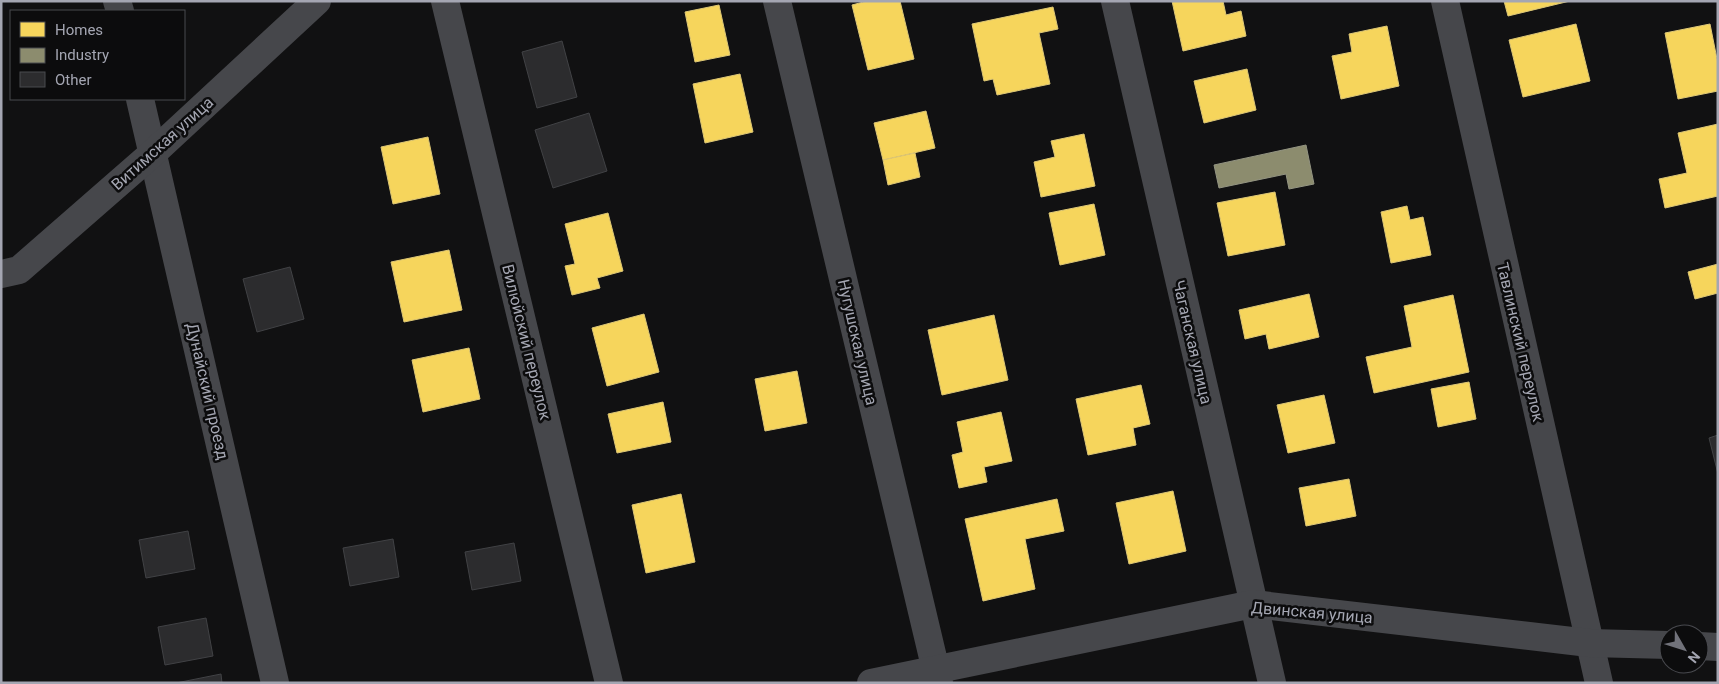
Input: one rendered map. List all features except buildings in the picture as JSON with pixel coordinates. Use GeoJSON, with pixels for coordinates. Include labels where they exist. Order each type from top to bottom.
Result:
{"type":"FeatureCollection","features":[{"type":"Feature","properties":{"kind":"street","name":"Витимская улица"},"geometry":{"type":"LineString","coordinates":[[1,274],[19,270],[153,153],[317,1]]}},
{"type":"Feature","properties":{"kind":"street","name":"Вилюйский переулок"},"geometry":{"type":"LineString","coordinates":[[445,1],[610,683]]}},
{"type":"Feature","properties":{"kind":"street","name":"Нугушская улица"},"geometry":{"type":"LineString","coordinates":[[777,1],[938,676]]}},
{"type":"Feature","properties":{"kind":"street","name":"Чаганская улица"},"geometry":{"type":"LineString","coordinates":[[1115,1],[1272,683]]}},
{"type":"Feature","properties":{"kind":"street","name":"Тавлинский переулок"},"geometry":{"type":"LineString","coordinates":[[1445,1],[1598,683]]}},
{"type":"Feature","properties":{"kind":"street","name":"Дунайский проезд"},"geometry":{"type":"LineString","coordinates":[[140,100],[275,683]]}},
{"type":"Feature","properties":{"kind":"street","name":"Двинская улица"},"geometry":{"type":"LineString","coordinates":[[870,683],[938,676],[1253,604],[1589,643],[1659,645]]}}]}
